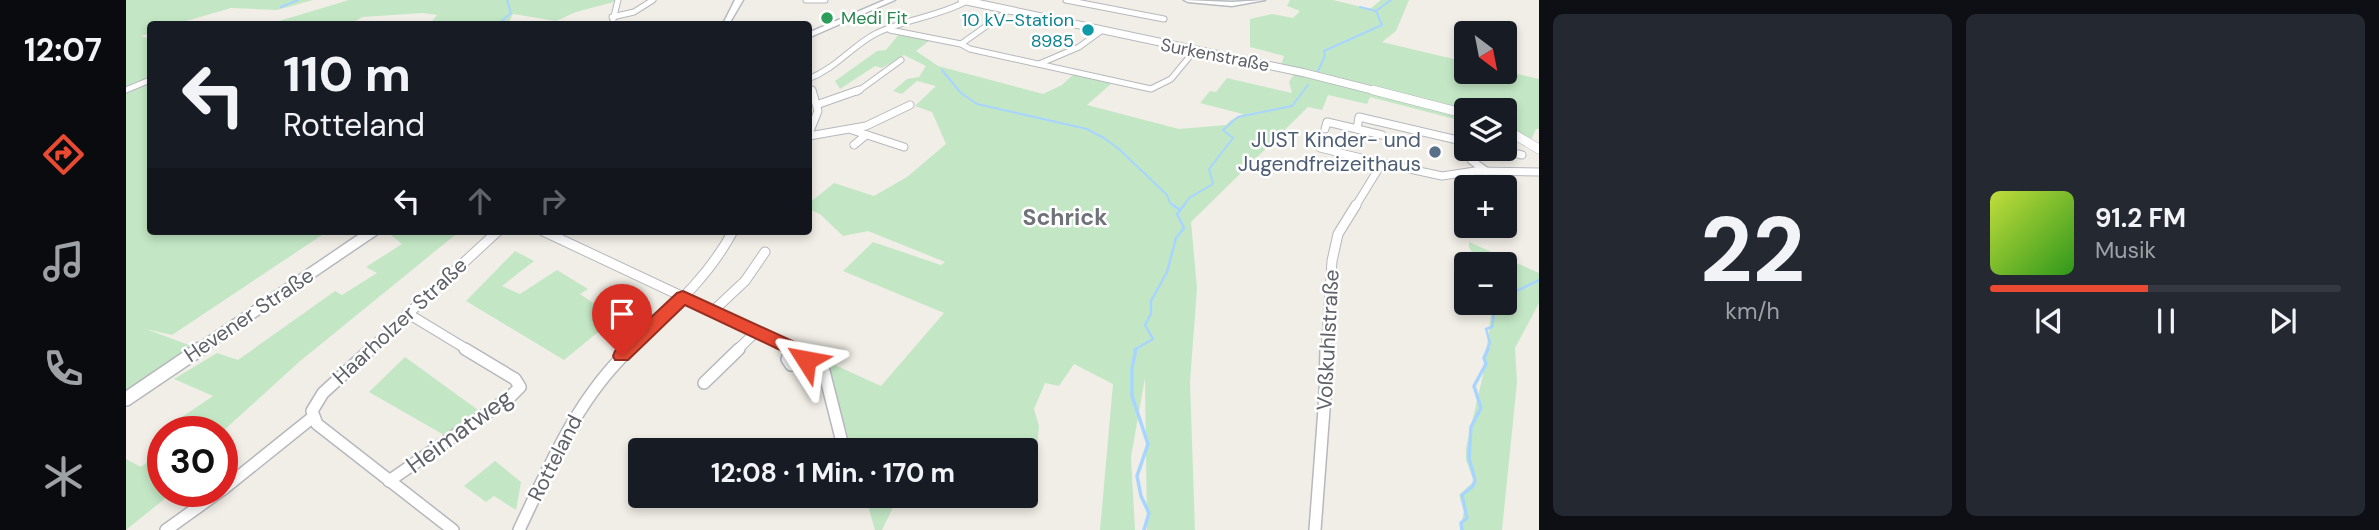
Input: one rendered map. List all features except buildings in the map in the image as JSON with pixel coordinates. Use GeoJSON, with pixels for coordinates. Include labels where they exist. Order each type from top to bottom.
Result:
{"type":"FeatureCollection","features":[{"type":"Feature","properties":{"kind":"main road"},"geometry":{"type":"LineString","coordinates":[[732,20],[739,0]]}},
{"type":"Feature","properties":{"kind":"main road"},"geometry":{"type":"LineString","coordinates":[[812,33],[891,0]]}},
{"type":"Feature","properties":{"kind":"main road"},"geometry":{"type":"LineString","coordinates":[[1188,0],[1232,4],[1261,0]]}},
{"type":"Feature","properties":{"kind":"street"},"geometry":{"type":"LineString","coordinates":[[612,21],[618,0]]}},
{"type":"Feature","properties":{"kind":"street"},"geometry":{"type":"LineString","coordinates":[[612,17],[634,12],[653,0]]}},
{"type":"Feature","properties":{"kind":"street"},"geometry":{"type":"LineString","coordinates":[[806,0],[825,0]]}},
{"type":"Feature","properties":{"kind":"street"},"geometry":{"type":"LineString","coordinates":[[812,77],[824,72],[871,36],[943,14],[965,0]]}},
{"type":"Feature","properties":{"kind":"street","name":"Surkenstraße"},"geometry":{"type":"LineString","coordinates":[[965,0],[1305,73],[1454,111]]}},
{"type":"Feature","properties":{"kind":"street"},"geometry":{"type":"LineString","coordinates":[[1066,0],[1164,19]]}},
{"type":"Feature","properties":{"kind":"street"},"geometry":{"type":"LineString","coordinates":[[961,44],[1009,10]]}},
{"type":"Feature","properties":{"kind":"street"},"geometry":{"type":"LineString","coordinates":[[888,29],[1151,89],[1163,86],[1175,76],[1195,50]]}},
{"type":"Feature","properties":{"kind":"street"},"geometry":{"type":"LineString","coordinates":[[1040,64],[1079,47],[1101,31]]}},
{"type":"Feature","properties":{"kind":"street"},"geometry":{"type":"LineString","coordinates":[[819,104],[835,102],[862,90],[901,60]]}},
{"type":"Feature","properties":{"kind":"street"},"geometry":{"type":"LineString","coordinates":[[126,90],[147,81]]}},
{"type":"Feature","properties":{"kind":"street"},"geometry":{"type":"LineString","coordinates":[[812,93],[819,104],[818,118],[812,130]]}},
{"type":"Feature","properties":{"kind":"street"},"geometry":{"type":"LineString","coordinates":[[812,136],[850,130],[879,121],[911,105]]}},
{"type":"Feature","properties":{"kind":"street"},"geometry":{"type":"LineString","coordinates":[[1357,129],[1359,117],[1454,139]]}},
{"type":"Feature","properties":{"kind":"street"},"geometry":{"type":"LineString","coordinates":[[1325,129],[1327,122],[1382,135]]}},
{"type":"Feature","properties":{"kind":"street"},"geometry":{"type":"LineString","coordinates":[[850,130],[891,146],[904,147]]}},
{"type":"Feature","properties":{"kind":"street"},"geometry":{"type":"LineString","coordinates":[[854,145],[866,135]]}},
{"type":"Feature","properties":{"kind":"street"},"geometry":{"type":"LineString","coordinates":[[1517,136],[1539,149]]}},
{"type":"Feature","properties":{"kind":"street"},"geometry":{"type":"LineString","coordinates":[[1320,148],[1442,176],[1486,171],[1539,172]]}},
{"type":"Feature","properties":{"kind":"street"},"geometry":{"type":"LineString","coordinates":[[1517,154],[1522,155]]}},
{"type":"Feature","properties":{"kind":"street"},"geometry":{"type":"LineString","coordinates":[[1472,161],[1486,171]]}},
{"type":"Feature","properties":{"kind":"street","name":"Voßkuhlstraße"},"geometry":{"type":"LineString","coordinates":[[1315,530],[1325,396],[1326,316],[1332,261],[1338,234],[1382,163]]}},
{"type":"Feature","properties":{"kind":"street","name":"Hevener Straße"},"geometry":{"type":"LineString","coordinates":[[126,399],[367,235]]}},
{"type":"Feature","properties":{"kind":"street","name":"Haarholzer Straße"},"geometry":{"type":"LineString","coordinates":[[238,478],[264,458],[288,434],[313,417],[312,411],[317,399],[494,235]]}},
{"type":"Feature","properties":{"kind":"street"},"geometry":{"type":"LineString","coordinates":[[551,235],[792,348],[787,359],[791,365],[804,363],[806,355],[824,371],[841,438]]}},
{"type":"Feature","properties":{"kind":"street","name":"Rotteland"},"geometry":{"type":"LineString","coordinates":[[519,530],[582,404],[622,356],[717,260],[731,235]]}},
{"type":"Feature","properties":{"kind":"street"},"geometry":{"type":"LineString","coordinates":[[713,311],[745,281],[765,252]]}},
{"type":"Feature","properties":{"kind":"street","name":"Heimatweg"},"geometry":{"type":"LineString","coordinates":[[389,481],[510,397],[520,387],[515,379],[407,313]]}},
{"type":"Feature","properties":{"kind":"street"},"geometry":{"type":"LineString","coordinates":[[704,383],[757,331]]}},
{"type":"Feature","properties":{"kind":"street"},"geometry":{"type":"LineString","coordinates":[[313,417],[453,530]]}},
{"type":"Feature","properties":{"kind":"street","name":"Haarholzer Straße"},"geometry":{"type":"LineString","coordinates":[[166,530],[198,507]]}},
{"type":"Feature","properties":{"kind":"green space"},"geometry":{"type":"Polygon","coordinates":[[[126,0],[313,0],[277,10],[231,8],[186,21],[147,21],[147,34],[141,36],[147,38],[147,235],[322,235],[172,335],[146,329],[194,347],[126,395],[126,0]]]}},
{"type":"Feature","properties":{"kind":"green space"},"geometry":{"type":"Polygon","coordinates":[[[349,0],[621,0],[576,12],[556,21],[513,14],[510,21],[432,21],[437,15],[423,13],[362,17],[356,21],[279,21],[349,0]]]}},
{"type":"Feature","properties":{"kind":"green space"},"geometry":{"type":"Polygon","coordinates":[[[1290,0],[1333,0],[1370,9],[1381,0],[1409,0],[1396,31],[1382,42],[1454,59],[1454,84],[1517,84],[1517,74],[1539,79],[1539,129],[1536,129],[1531,140],[1517,132],[1517,98],[1454,98],[1454,107],[1281,65],[1284,56],[1250,47],[1250,19],[1272,14],[1293,18],[1300,11],[1287,6],[1290,0]]]}},
{"type":"Feature","properties":{"kind":"green space"},"geometry":{"type":"Polygon","coordinates":[[[900,33],[930,40],[916,51],[938,66],[1043,94],[1062,85],[1074,74],[1112,83],[1087,105],[1179,129],[1226,125],[1243,114],[1200,103],[1210,91],[1216,92],[1227,78],[1292,93],[1289,82],[1295,73],[1454,112],[1454,119],[1370,97],[1367,104],[1328,95],[1322,110],[1308,107],[1191,222],[1197,288],[1190,382],[1195,530],[1147,530],[1145,378],[1131,457],[1135,530],[1100,530],[1113,384],[1074,364],[1059,386],[1045,383],[1034,409],[1039,426],[1038,438],[848,438],[826,361],[881,386],[944,313],[843,271],[873,242],[941,265],[945,262],[868,231],[843,236],[820,214],[812,210],[812,201],[834,183],[874,196],[907,177],[946,144],[932,112],[915,106],[936,86],[917,81],[902,94],[893,91],[907,79],[919,77],[926,66],[904,55],[882,68],[875,66],[840,89],[835,81],[877,51],[886,50],[900,33]]]}},
{"type":"Feature","properties":{"kind":"green space"},"geometry":{"type":"Polygon","coordinates":[[[391,235],[455,235],[299,362],[238,417],[183,416],[213,396],[174,379],[217,353],[238,360],[335,291],[342,295],[377,273],[366,267],[402,244],[391,235]]]}},
{"type":"Feature","properties":{"kind":"green space"},"geometry":{"type":"Polygon","coordinates":[[[1469,242],[1492,252],[1472,252],[1469,242]]]}},
{"type":"Feature","properties":{"kind":"green space"},"geometry":{"type":"Polygon","coordinates":[[[515,251],[534,261],[502,286],[520,294],[557,270],[588,289],[580,294],[596,305],[609,296],[630,306],[564,360],[466,301],[515,251]]]}},
{"type":"Feature","properties":{"kind":"green space"},"geometry":{"type":"Polygon","coordinates":[[[1517,263],[1539,273],[1539,303],[1515,348],[1517,382],[1502,530],[1460,530],[1464,511],[1459,495],[1474,481],[1466,460],[1466,448],[1483,375],[1491,315],[1517,315],[1517,263]]]}},
{"type":"Feature","properties":{"kind":"green space"},"geometry":{"type":"Polygon","coordinates":[[[405,357],[478,410],[444,435],[369,392],[405,357]]]}},
{"type":"Feature","properties":{"kind":"green space"},"geometry":{"type":"Polygon","coordinates":[[[126,459],[141,467],[147,463],[147,507],[154,507],[126,530],[126,459]]]}},
{"type":"Feature","properties":{"kind":"green space"},"geometry":{"type":"Polygon","coordinates":[[[495,461],[521,482],[516,510],[494,496],[486,502],[464,486],[495,461]]]}},
{"type":"Feature","properties":{"kind":"green space"},"geometry":{"type":"Polygon","coordinates":[[[869,508],[893,508],[882,530],[875,530],[869,508]]]}},
{"type":"Feature","properties":{"kind":"waterway"},"geometry":{"type":"LineString","coordinates":[[281,7],[298,0]]}},
{"type":"Feature","properties":{"kind":"waterway"},"geometry":{"type":"LineString","coordinates":[[502,21],[511,13],[507,0]]}},
{"type":"Feature","properties":{"kind":"waterway"},"geometry":{"type":"LineString","coordinates":[[1376,11],[1391,0]]}},
{"type":"Feature","properties":{"kind":"waterway"},"geometry":{"type":"LineString","coordinates":[[1360,7],[1376,11]]}},
{"type":"Feature","properties":{"kind":"waterway"},"geometry":{"type":"LineString","coordinates":[[1318,71],[1325,56],[1324,51],[1382,25],[1376,11]]}},
{"type":"Feature","properties":{"kind":"waterway"},"geometry":{"type":"LineString","coordinates":[[942,70],[961,93],[977,104],[1087,129],[1104,138],[1167,195],[1175,207]]}},
{"type":"Feature","properties":{"kind":"waterway"},"geometry":{"type":"LineString","coordinates":[[1183,207],[1189,198],[1213,184],[1209,169],[1233,138],[1223,130],[1238,117],[1292,106],[1308,85]]}},
{"type":"Feature","properties":{"kind":"waterway"},"geometry":{"type":"LineString","coordinates":[[1173,205],[1180,210]]}},
{"type":"Feature","properties":{"kind":"waterway"},"geometry":{"type":"LineString","coordinates":[[1134,350],[1153,339],[1145,325],[1151,314],[1151,301],[1167,272],[1176,238],[1184,228],[1177,214],[1184,205]]}},
{"type":"Feature","properties":{"kind":"waterway"},"geometry":{"type":"LineString","coordinates":[[1517,290],[1539,280]]}},
{"type":"Feature","properties":{"kind":"waterway"},"geometry":{"type":"LineString","coordinates":[[1487,350],[1490,343],[1486,329],[1492,327],[1494,315]]}},
{"type":"Feature","properties":{"kind":"waterway"},"geometry":{"type":"LineString","coordinates":[[1136,349],[1132,368],[1132,396],[1148,444],[1137,476],[1141,496],[1149,513],[1144,530]]}},
{"type":"Feature","properties":{"kind":"waterway"},"geometry":{"type":"LineString","coordinates":[[1462,530],[1461,523],[1467,518],[1462,495],[1473,486],[1475,480],[1469,458],[1471,427],[1481,408],[1474,386],[1486,364],[1484,358],[1488,349]]}},
{"type":"Feature","properties":{"kind":"place","name":"Medi Fit"},"geometry":{"type":"Point","coordinates":[827,18]}},
{"type":"Feature","properties":{"kind":"place","name":"10 kV-Station 8985"},"geometry":{"type":"Point","coordinates":[1088,30]}},
{"type":"Feature","properties":{"kind":"place","name":"JUST Kinder- und Jugendfreizeithaus"},"geometry":{"type":"Point","coordinates":[1435,152]}},
{"type":"Feature","properties":{"kind":"district","name":"Schrick"},"geometry":{"type":"Point","coordinates":[1065,217]}},
{"type":"Feature","properties":{"kind":"route"},"geometry":{"type":"LineString","coordinates":[[622,356],[683,297],[806,355],[806,360]]}}]}
